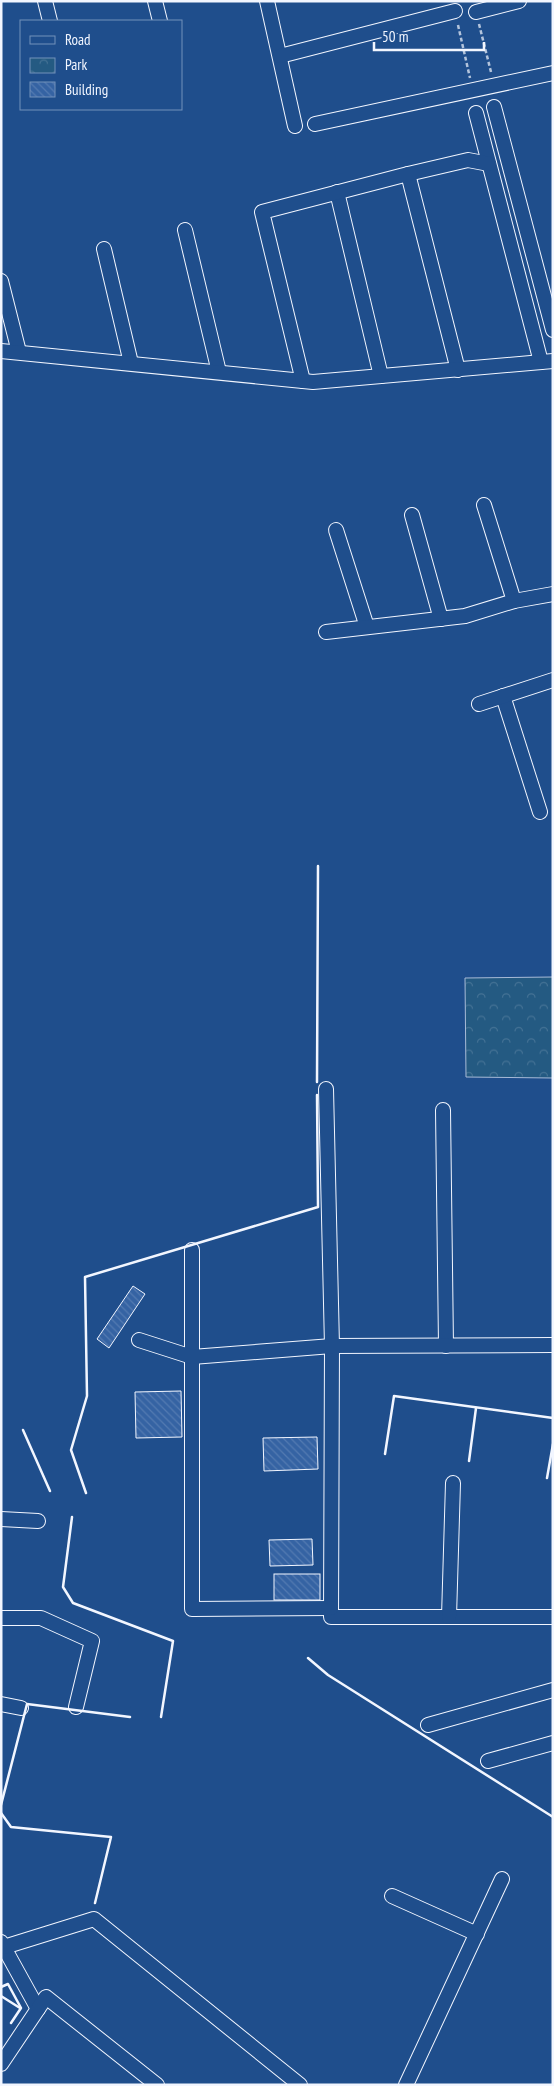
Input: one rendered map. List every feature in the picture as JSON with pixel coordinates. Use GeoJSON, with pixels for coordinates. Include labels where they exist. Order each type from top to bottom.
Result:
{"type":"FeatureCollection","features":[{"type":"Feature","properties":{"kind":"street"},"geometry":{"type":"LineString","coordinates":[[45,1],[50,20]]}},
{"type":"Feature","properties":{"kind":"street"},"geometry":{"type":"LineString","coordinates":[[155,1],[160,20]]}},
{"type":"Feature","properties":{"kind":"street"},"geometry":{"type":"LineString","coordinates":[[267,1],[295,126]]}},
{"type":"Feature","properties":{"kind":"street"},"geometry":{"type":"LineString","coordinates":[[476,12],[519,1]]}},
{"type":"Feature","properties":{"kind":"street"},"geometry":{"type":"LineString","coordinates":[[280,56],[455,11]]}},
{"type":"Feature","properties":{"kind":"street"},"geometry":{"type":"LineString","coordinates":[[314,124],[553,73]]}},
{"type":"Feature","properties":{"kind":"street"},"geometry":{"type":"LineString","coordinates":[[494,107],[553,330]]}},
{"type":"Feature","properties":{"kind":"street"},"geometry":{"type":"LineString","coordinates":[[1,350],[313,382],[547,362],[476,113]]}},
{"type":"Feature","properties":{"kind":"street"},"geometry":{"type":"LineString","coordinates":[[303,381],[262,212],[468,160],[489,164]]}},
{"type":"Feature","properties":{"kind":"street"},"geometry":{"type":"LineString","coordinates":[[408,174],[458,370]]}},
{"type":"Feature","properties":{"kind":"street"},"geometry":{"type":"LineString","coordinates":[[336,192],[381,376]]}},
{"type":"Feature","properties":{"kind":"street"},"geometry":{"type":"LineString","coordinates":[[185,230],[219,372]]}},
{"type":"Feature","properties":{"kind":"street"},"geometry":{"type":"LineString","coordinates":[[104,249],[131,363]]}},
{"type":"Feature","properties":{"kind":"street"},"geometry":{"type":"LineString","coordinates":[[1,281],[19,352]]}},
{"type":"Feature","properties":{"kind":"street"},"geometry":{"type":"LineString","coordinates":[[484,505],[514,602]]}},
{"type":"Feature","properties":{"kind":"street"},"geometry":{"type":"LineString","coordinates":[[412,515],[441,619]]}},
{"type":"Feature","properties":{"kind":"street"},"geometry":{"type":"LineString","coordinates":[[336,530],[367,627]]}},
{"type":"Feature","properties":{"kind":"street"},"geometry":{"type":"LineString","coordinates":[[326,632],[465,616],[514,602],[553,594]]}},
{"type":"Feature","properties":{"kind":"street"},"geometry":{"type":"LineString","coordinates":[[479,704],[553,680]]}},
{"type":"Feature","properties":{"kind":"street"},"geometry":{"type":"LineString","coordinates":[[503,696],[540,812]]}},
{"type":"Feature","properties":{"kind":"street"},"geometry":{"type":"LineString","coordinates":[[326,1089],[332,1346],[331,1618],[553,1617]]}},
{"type":"Feature","properties":{"kind":"street"},"geometry":{"type":"LineString","coordinates":[[443,1110],[446,1346]]}},
{"type":"Feature","properties":{"kind":"street"},"geometry":{"type":"LineString","coordinates":[[192,1250],[192,1609],[331,1608]]}},
{"type":"Feature","properties":{"kind":"street"},"geometry":{"type":"LineString","coordinates":[[139,1340],[192,1357],[332,1346],[553,1345]]}},
{"type":"Feature","properties":{"kind":"street"},"geometry":{"type":"LineString","coordinates":[[449,1617],[453,1483]]}},
{"type":"Feature","properties":{"kind":"street"},"geometry":{"type":"LineString","coordinates":[[1,1519],[38,1521]]}},
{"type":"Feature","properties":{"kind":"street"},"geometry":{"type":"LineString","coordinates":[[1,1618],[42,1618],[92,1641],[76,1707]]}},
{"type":"Feature","properties":{"kind":"street"},"geometry":{"type":"LineString","coordinates":[[428,1725],[553,1690]]}},
{"type":"Feature","properties":{"kind":"street"},"geometry":{"type":"LineString","coordinates":[[1,1704],[21,1708]]}},
{"type":"Feature","properties":{"kind":"street"},"geometry":{"type":"LineString","coordinates":[[488,1761],[553,1743]]}},
{"type":"Feature","properties":{"kind":"street"},"geometry":{"type":"LineString","coordinates":[[406,2085],[502,1879]]}},
{"type":"Feature","properties":{"kind":"street"},"geometry":{"type":"LineString","coordinates":[[392,1896],[477,1934]]}},
{"type":"Feature","properties":{"kind":"street"},"geometry":{"type":"LineString","coordinates":[[38,2009],[3,1945],[94,1920],[300,2085]]}},
{"type":"Feature","properties":{"kind":"street"},"geometry":{"type":"LineString","coordinates":[[1,2064],[46,1997],[157,2085]]}},
{"type":"Feature","properties":{"kind":"path"},"geometry":{"type":"LineString","coordinates":[[455,11],[473,90]]}},
{"type":"Feature","properties":{"kind":"path"},"geometry":{"type":"LineString","coordinates":[[476,12],[494,86]]}},
{"type":"Feature","properties":{"kind":"green space"},"geometry":{"type":"Polygon","coordinates":[[[553,977],[553,1078],[466,1077],[465,978],[553,977]]]}},
{"type":"Feature","properties":{"kind":"building"},"geometry":{"type":"Polygon","coordinates":[[[133,1286],[145,1294],[109,1348],[97,1339],[133,1286]]]}},
{"type":"Feature","properties":{"kind":"building"},"geometry":{"type":"Polygon","coordinates":[[[181,1391],[182,1437],[136,1438],[135,1392],[181,1391]]]}},
{"type":"Feature","properties":{"kind":"building"},"geometry":{"type":"Polygon","coordinates":[[[317,1437],[318,1469],[264,1471],[263,1438],[317,1437]]]}},
{"type":"Feature","properties":{"kind":"building"},"geometry":{"type":"Polygon","coordinates":[[[312,1539],[313,1565],[270,1566],[269,1540],[312,1539]]]}},
{"type":"Feature","properties":{"kind":"building"},"geometry":{"type":"Polygon","coordinates":[[[274,1574],[320,1574],[320,1600],[274,1600],[274,1574]]]}},
{"type":"Feature","properties":{"kind":"wall"},"geometry":{"type":"LineString","coordinates":[[317,1082],[318,866]]}},
{"type":"Feature","properties":{"kind":"wall"},"geometry":{"type":"LineString","coordinates":[[86,1493],[71,1450],[87,1396],[85,1277],[318,1207],[317,1095]]}},
{"type":"Feature","properties":{"kind":"wall"},"geometry":{"type":"LineString","coordinates":[[385,1454],[394,1396],[553,1418]]}},
{"type":"Feature","properties":{"kind":"wall"},"geometry":{"type":"LineString","coordinates":[[469,1461],[476,1408]]}},
{"type":"Feature","properties":{"kind":"wall"},"geometry":{"type":"LineString","coordinates":[[23,1430],[50,1491]]}},
{"type":"Feature","properties":{"kind":"wall"},"geometry":{"type":"LineString","coordinates":[[547,1478],[553,1444]]}},
{"type":"Feature","properties":{"kind":"wall"},"geometry":{"type":"LineString","coordinates":[[72,1517],[63,1587],[73,1603],[173,1641],[161,1717]]}},
{"type":"Feature","properties":{"kind":"wall"},"geometry":{"type":"LineString","coordinates":[[308,1658],[328,1675],[553,1817]]}},
{"type":"Feature","properties":{"kind":"wall"},"geometry":{"type":"LineString","coordinates":[[1,1805],[27,1704],[130,1717]]}},
{"type":"Feature","properties":{"kind":"wall"},"geometry":{"type":"LineString","coordinates":[[1,1813],[11,1827],[111,1837],[95,1903]]}},
{"type":"Feature","properties":{"kind":"wall"},"geometry":{"type":"LineString","coordinates":[[1,1987],[8,1984],[21,2008],[11,2023]]}},
{"type":"Feature","properties":{"kind":"wall"},"geometry":{"type":"LineString","coordinates":[[1,1996],[20,2008]]}}]}
